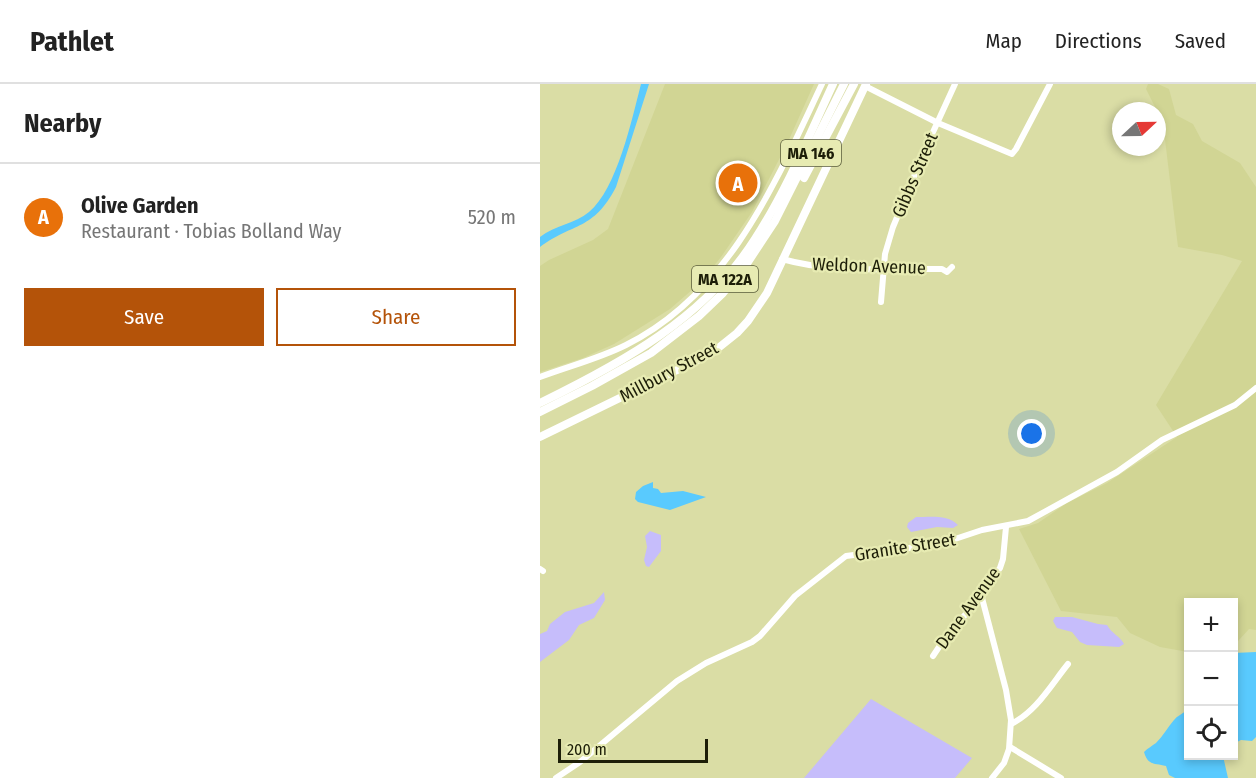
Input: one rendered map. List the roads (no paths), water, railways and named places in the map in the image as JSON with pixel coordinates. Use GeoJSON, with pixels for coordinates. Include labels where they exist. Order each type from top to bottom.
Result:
{"type":"FeatureCollection","features":[{"type":"Feature","properties":{"kind":"highway","name":"MA 122A"},"geometry":{"type":"LineString","coordinates":[[540,403],[614,365],[654,340],[684,319],[722,283],[756,239],[794,167],[833,84]]}},
{"type":"Feature","properties":{"kind":"highway","name":"MA 146"},"geometry":{"type":"LineString","coordinates":[[775,221],[844,84]]}},
{"type":"Feature","properties":{"kind":"highway","name":"MA 122A"},"geometry":{"type":"LineString","coordinates":[[540,412],[632,364],[674,336],[723,293],[746,265],[816,158],[854,84]]}},
{"type":"Feature","properties":{"kind":"main road","name":"Millbury Street"},"geometry":{"type":"LineString","coordinates":[[540,437],[712,353],[737,333],[767,293],[866,85]]}},
{"type":"Feature","properties":{"kind":"street"},"geometry":{"type":"LineString","coordinates":[[540,377],[584,363],[626,345],[679,310],[709,281],[740,242],[762,206],[822,84]]}},
{"type":"Feature","properties":{"kind":"street","name":"Gibbs Street"},"geometry":{"type":"LineString","coordinates":[[880,302],[886,247],[956,84]]}},
{"type":"Feature","properties":{"kind":"street"},"geometry":{"type":"LineString","coordinates":[[866,85],[938,123],[1014,153],[1050,84]]}},
{"type":"Feature","properties":{"kind":"street","name":"Weldon Avenue"},"geometry":{"type":"LineString","coordinates":[[782,259],[849,270],[942,269],[947,272],[952,267]]}},
{"type":"Feature","properties":{"kind":"street","name":"Granite Street"},"geometry":{"type":"LineString","coordinates":[[556,778],[580,762],[676,681],[760,636],[795,596],[846,556],[940,544],[982,530],[1028,521],[1095,485],[1153,445],[1235,405],[1256,388]]}},
{"type":"Feature","properties":{"kind":"street","name":"Dane Avenue"},"geometry":{"type":"LineString","coordinates":[[933,657],[1000,567],[1003,560],[1005,527]]}},
{"type":"Feature","properties":{"kind":"street"},"geometry":{"type":"LineString","coordinates":[[984,590],[982,598],[1006,690],[1011,724],[1010,747],[1004,763],[992,778]]}},
{"type":"Feature","properties":{"kind":"street"},"geometry":{"type":"LineString","coordinates":[[1011,724],[1035,706],[1068,664]]}},
{"type":"Feature","properties":{"kind":"street"},"geometry":{"type":"LineString","coordinates":[[1010,747],[1061,778]]}},
{"type":"Feature","properties":{"kind":"water"},"geometry":{"type":"Polygon","coordinates":[[[641,84],[649,84],[616,187],[608,201],[591,219],[540,247],[540,237],[589,212],[608,187],[622,152],[641,84]]]}},
{"type":"Feature","properties":{"kind":"water"},"geometry":{"type":"Polygon","coordinates":[[[653,482],[653,488],[658,489],[661,493],[683,491],[706,497],[670,510],[638,502],[635,499],[636,492],[653,482]]]}},
{"type":"Feature","properties":{"kind":"water"},"geometry":{"type":"Polygon","coordinates":[[[1256,652],[1256,737],[1252,741],[1238,742],[1238,653],[1256,652]]]}},
{"type":"Feature","properties":{"kind":"water"},"geometry":{"type":"Polygon","coordinates":[[[1184,712],[1184,760],[1224,760],[1228,778],[1175,778],[1169,775],[1166,766],[1148,760],[1144,752],[1159,740],[1175,719],[1184,712]]]}},
{"type":"Feature","properties":{"kind":"place","name":"Olive Garden"},"geometry":{"type":"Point","coordinates":[738,183]}}]}
